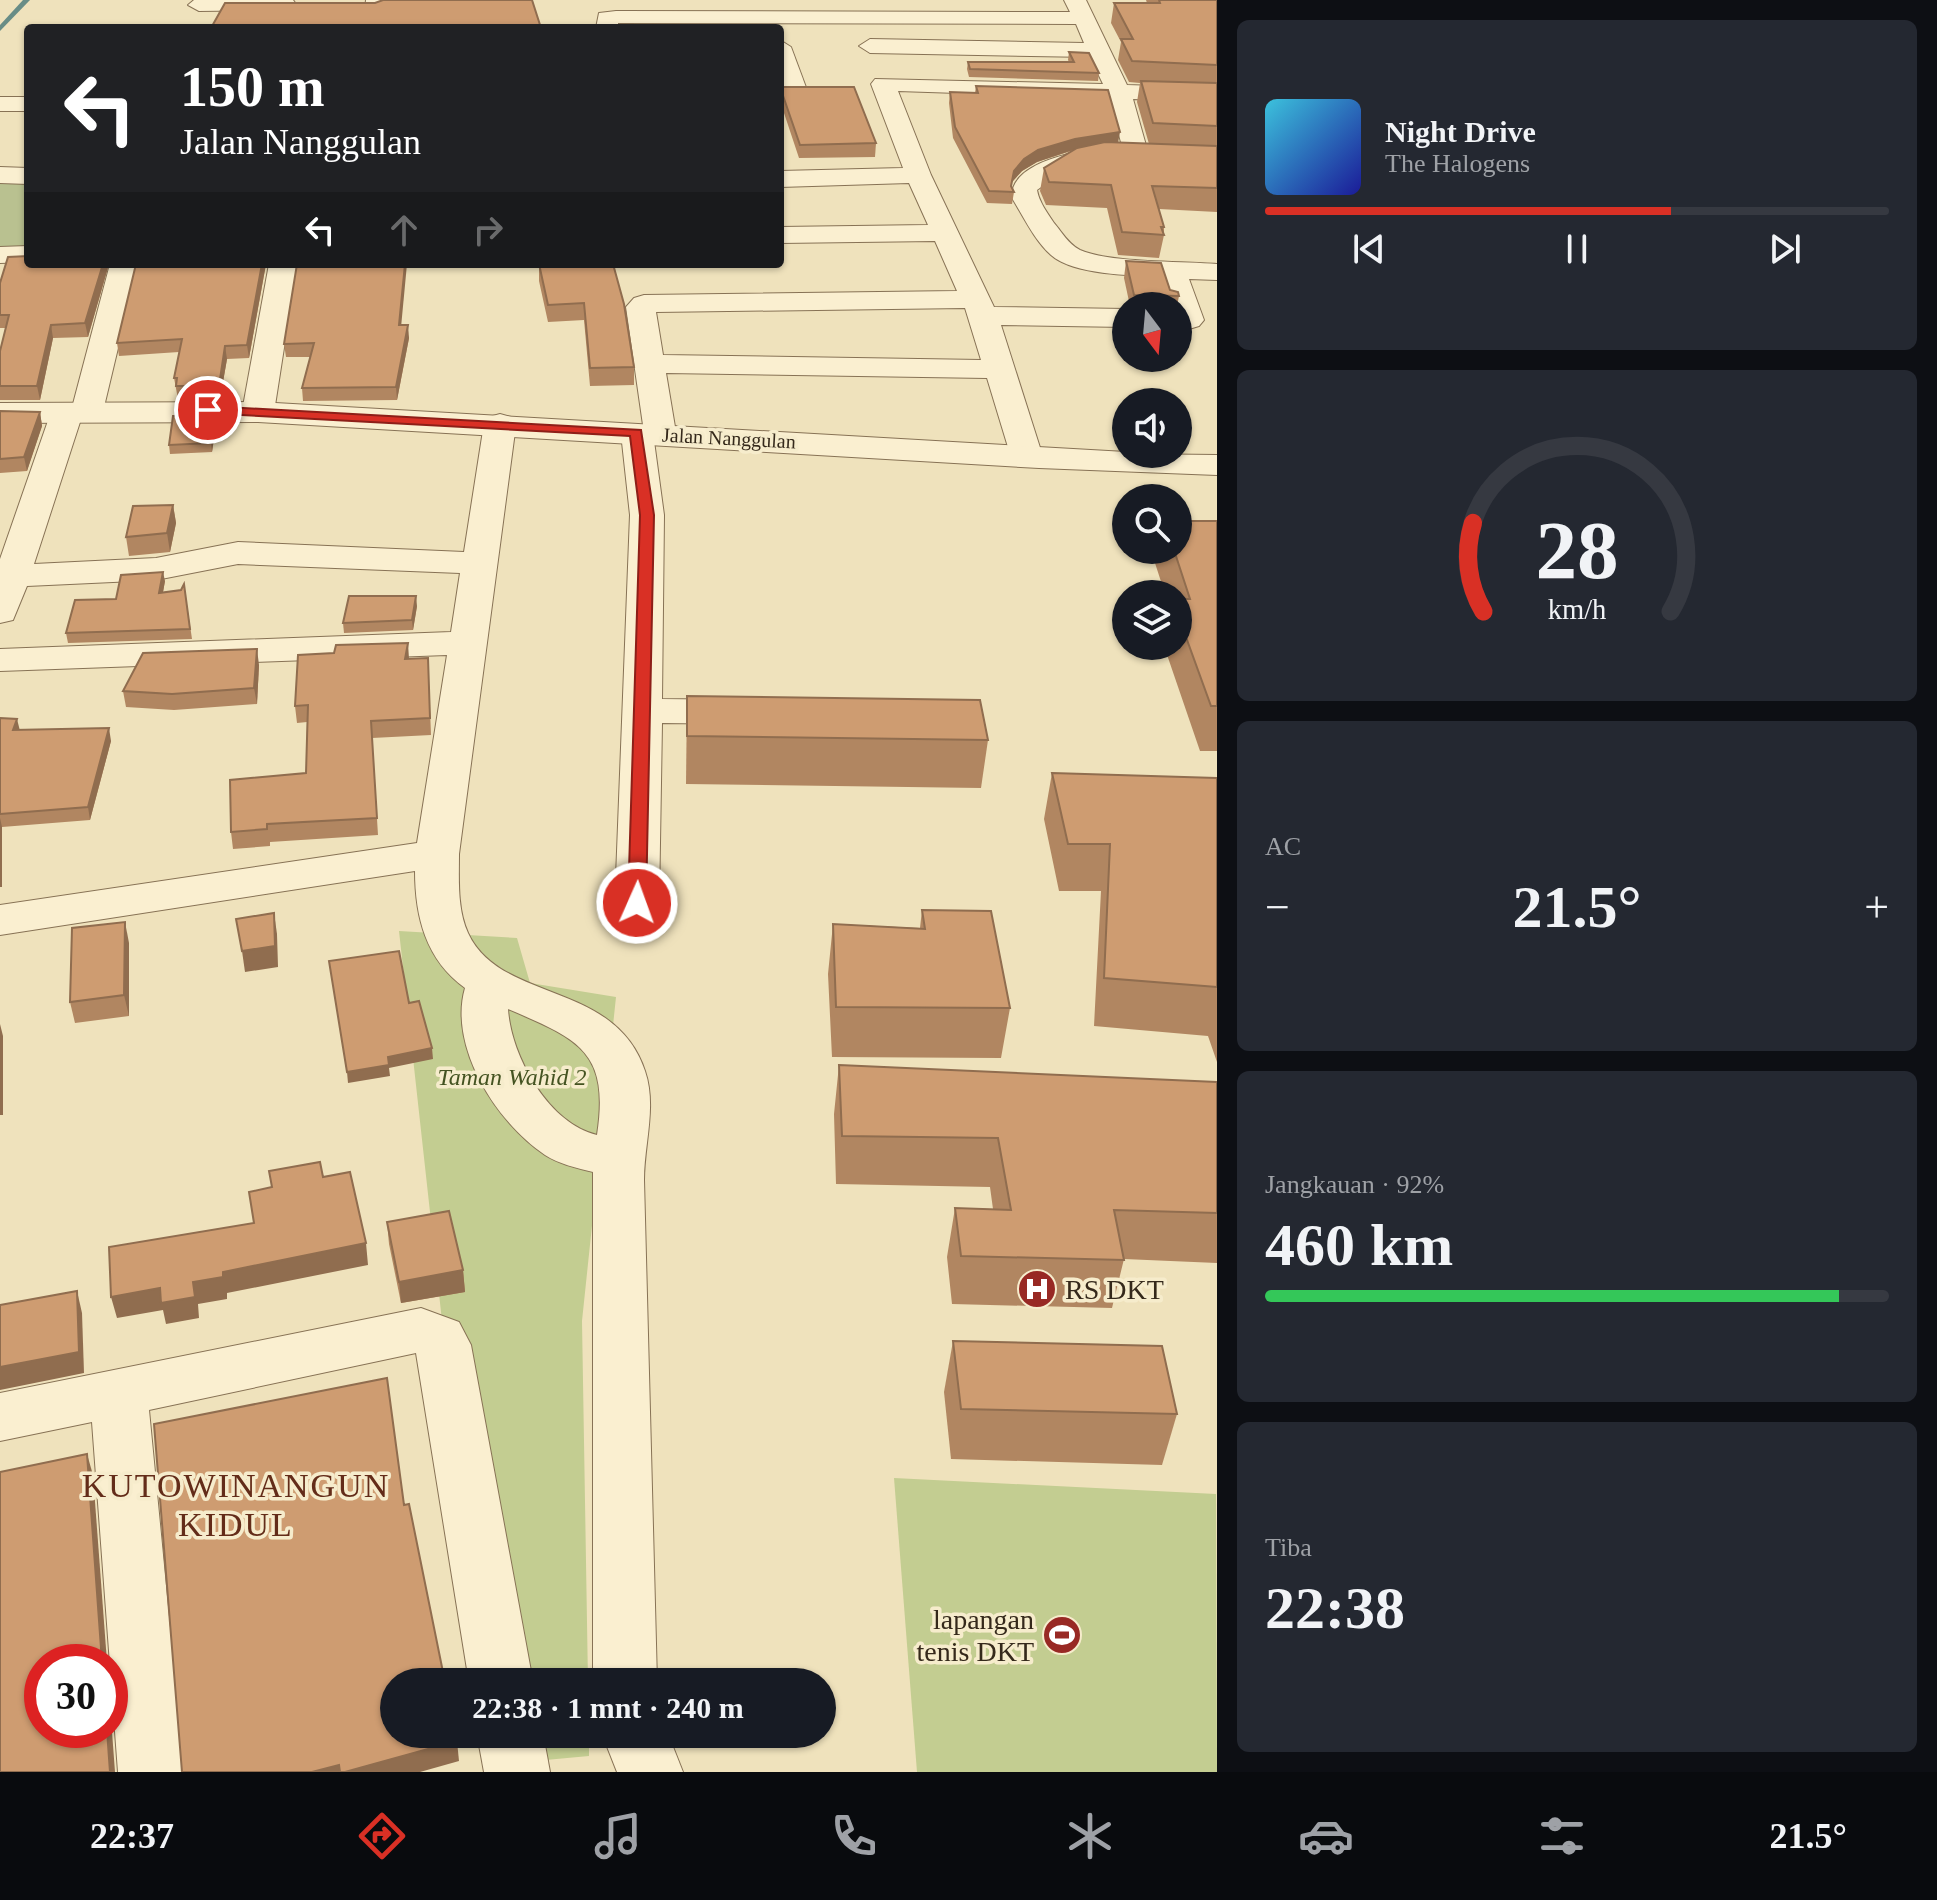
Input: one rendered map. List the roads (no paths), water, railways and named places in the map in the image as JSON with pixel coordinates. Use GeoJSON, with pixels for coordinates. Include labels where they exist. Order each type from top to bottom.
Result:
{"type":"FeatureCollection","features":[{"type":"Feature","properties":{"kind":"street"},"geometry":{"type":"LineString","coordinates":[[194,24],[200,2],[308,4]]}},
{"type":"Feature","properties":{"kind":"street"},"geometry":{"type":"LineString","coordinates":[[349,4],[377,2],[374,24]]}},
{"type":"Feature","properties":{"kind":"street"},"geometry":{"type":"LineString","coordinates":[[854,8],[870,46],[878,88],[979,307],[1027,457]]}},
{"type":"Feature","properties":{"kind":"street"},"geometry":{"type":"LineString","coordinates":[[606,24],[606,20],[611,17],[771,22],[854,8],[1079,9],[1119,93],[1135,149],[1145,155],[1082,156],[1065,161],[1024,187],[1025,198],[1059,248],[1072,257],[1098,263],[1217,272]]}},
{"type":"Feature","properties":{"kind":"street"},"geometry":{"type":"LineString","coordinates":[[870,46],[1100,50]]}},
{"type":"Feature","properties":{"kind":"street"},"geometry":{"type":"LineString","coordinates":[[784,68],[788,90],[824,90]]}},
{"type":"Feature","properties":{"kind":"street"},"geometry":{"type":"LineString","coordinates":[[878,88],[1217,95]]}},
{"type":"Feature","properties":{"kind":"street"},"geometry":{"type":"LineString","coordinates":[[0,104],[24,104]]}},
{"type":"Feature","properties":{"kind":"street"},"geometry":{"type":"LineString","coordinates":[[0,175],[24,176]]}},
{"type":"Feature","properties":{"kind":"street"},"geometry":{"type":"LineString","coordinates":[[784,179],[918,175]]}},
{"type":"Feature","properties":{"kind":"street"},"geometry":{"type":"LineString","coordinates":[[784,235],[944,233]]}},
{"type":"Feature","properties":{"kind":"street"},"geometry":{"type":"LineString","coordinates":[[0,255],[24,254]]}},
{"type":"Feature","properties":{"kind":"street"},"geometry":{"type":"LineString","coordinates":[[0,612],[6,576],[77,412],[123,268]]}},
{"type":"Feature","properties":{"kind":"street"},"geometry":{"type":"LineString","coordinates":[[258,412],[282,268]]}},
{"type":"Feature","properties":{"kind":"street"},"geometry":{"type":"LineString","coordinates":[[1172,269],[1195,320]]}},
{"type":"Feature","properties":{"kind":"street"},"geometry":{"type":"LineString","coordinates":[[637,903],[650,364],[641,307],[644,304],[979,307],[1112,317]]}},
{"type":"Feature","properties":{"kind":"street"},"geometry":{"type":"LineString","coordinates":[[650,364],[1001,369]]}},
{"type":"Feature","properties":{"kind":"street","name":"Jalan Nanggulan"},"geometry":{"type":"LineString","coordinates":[[0,413],[258,412],[1027,457],[1217,465]]}},
{"type":"Feature","properties":{"kind":"street"},"geometry":{"type":"LineString","coordinates":[[500,424],[437,854],[438,908],[445,935],[464,962],[490,984],[586,1025],[607,1043],[619,1065],[626,1089],[626,1116],[618,1157],[624,1359],[625,1668]]}},
{"type":"Feature","properties":{"kind":"street"},"geometry":{"type":"LineString","coordinates":[[6,576],[156,569],[238,553],[479,563]]}},
{"type":"Feature","properties":{"kind":"street"},"geometry":{"type":"LineString","coordinates":[[0,660],[470,643]]}},
{"type":"Feature","properties":{"kind":"street"},"geometry":{"type":"LineString","coordinates":[[644,711],[786,712]]}},
{"type":"Feature","properties":{"kind":"street"},"geometry":{"type":"LineString","coordinates":[[0,920],[437,854]]}},
{"type":"Feature","properties":{"kind":"street"},"geometry":{"type":"LineString","coordinates":[[490,984],[484,996],[483,1011],[489,1046],[514,1090],[539,1123],[564,1142],[586,1152],[618,1157]]}},
{"type":"Feature","properties":{"kind":"street"},"geometry":{"type":"LineString","coordinates":[[0,1417],[421,1330],[439,1338],[443,1345],[499,1668]]}},
{"type":"Feature","properties":{"kind":"street"},"geometry":{"type":"LineString","coordinates":[[119,1394],[151,1772]]}},
{"type":"Feature","properties":{"kind":"street"},"geometry":{"type":"LineString","coordinates":[[513,1748],[517,1772]]}},
{"type":"Feature","properties":{"kind":"street"},"geometry":{"type":"LineString","coordinates":[[641,1748],[650,1772]]}},
{"type":"Feature","properties":{"kind":"waterway"},"geometry":{"type":"LineString","coordinates":[[0,29],[27,0]]}},
{"type":"Feature","properties":{"kind":"place","name":"RS DKT"},"geometry":{"type":"Point","coordinates":[1037,1289]}},
{"type":"Feature","properties":{"kind":"place","name":"lapangan tenis DKT"},"geometry":{"type":"Point","coordinates":[1062,1635]}},
{"type":"Feature","properties":{"kind":"district","name":"KUTOWINANGUN KIDUL"},"geometry":{"type":"Point","coordinates":[236,1504]}},
{"type":"Feature","properties":{"kind":"park label","name":"Taman Wahid 2"},"geometry":{"type":"Point","coordinates":[512,1077]}}]}
